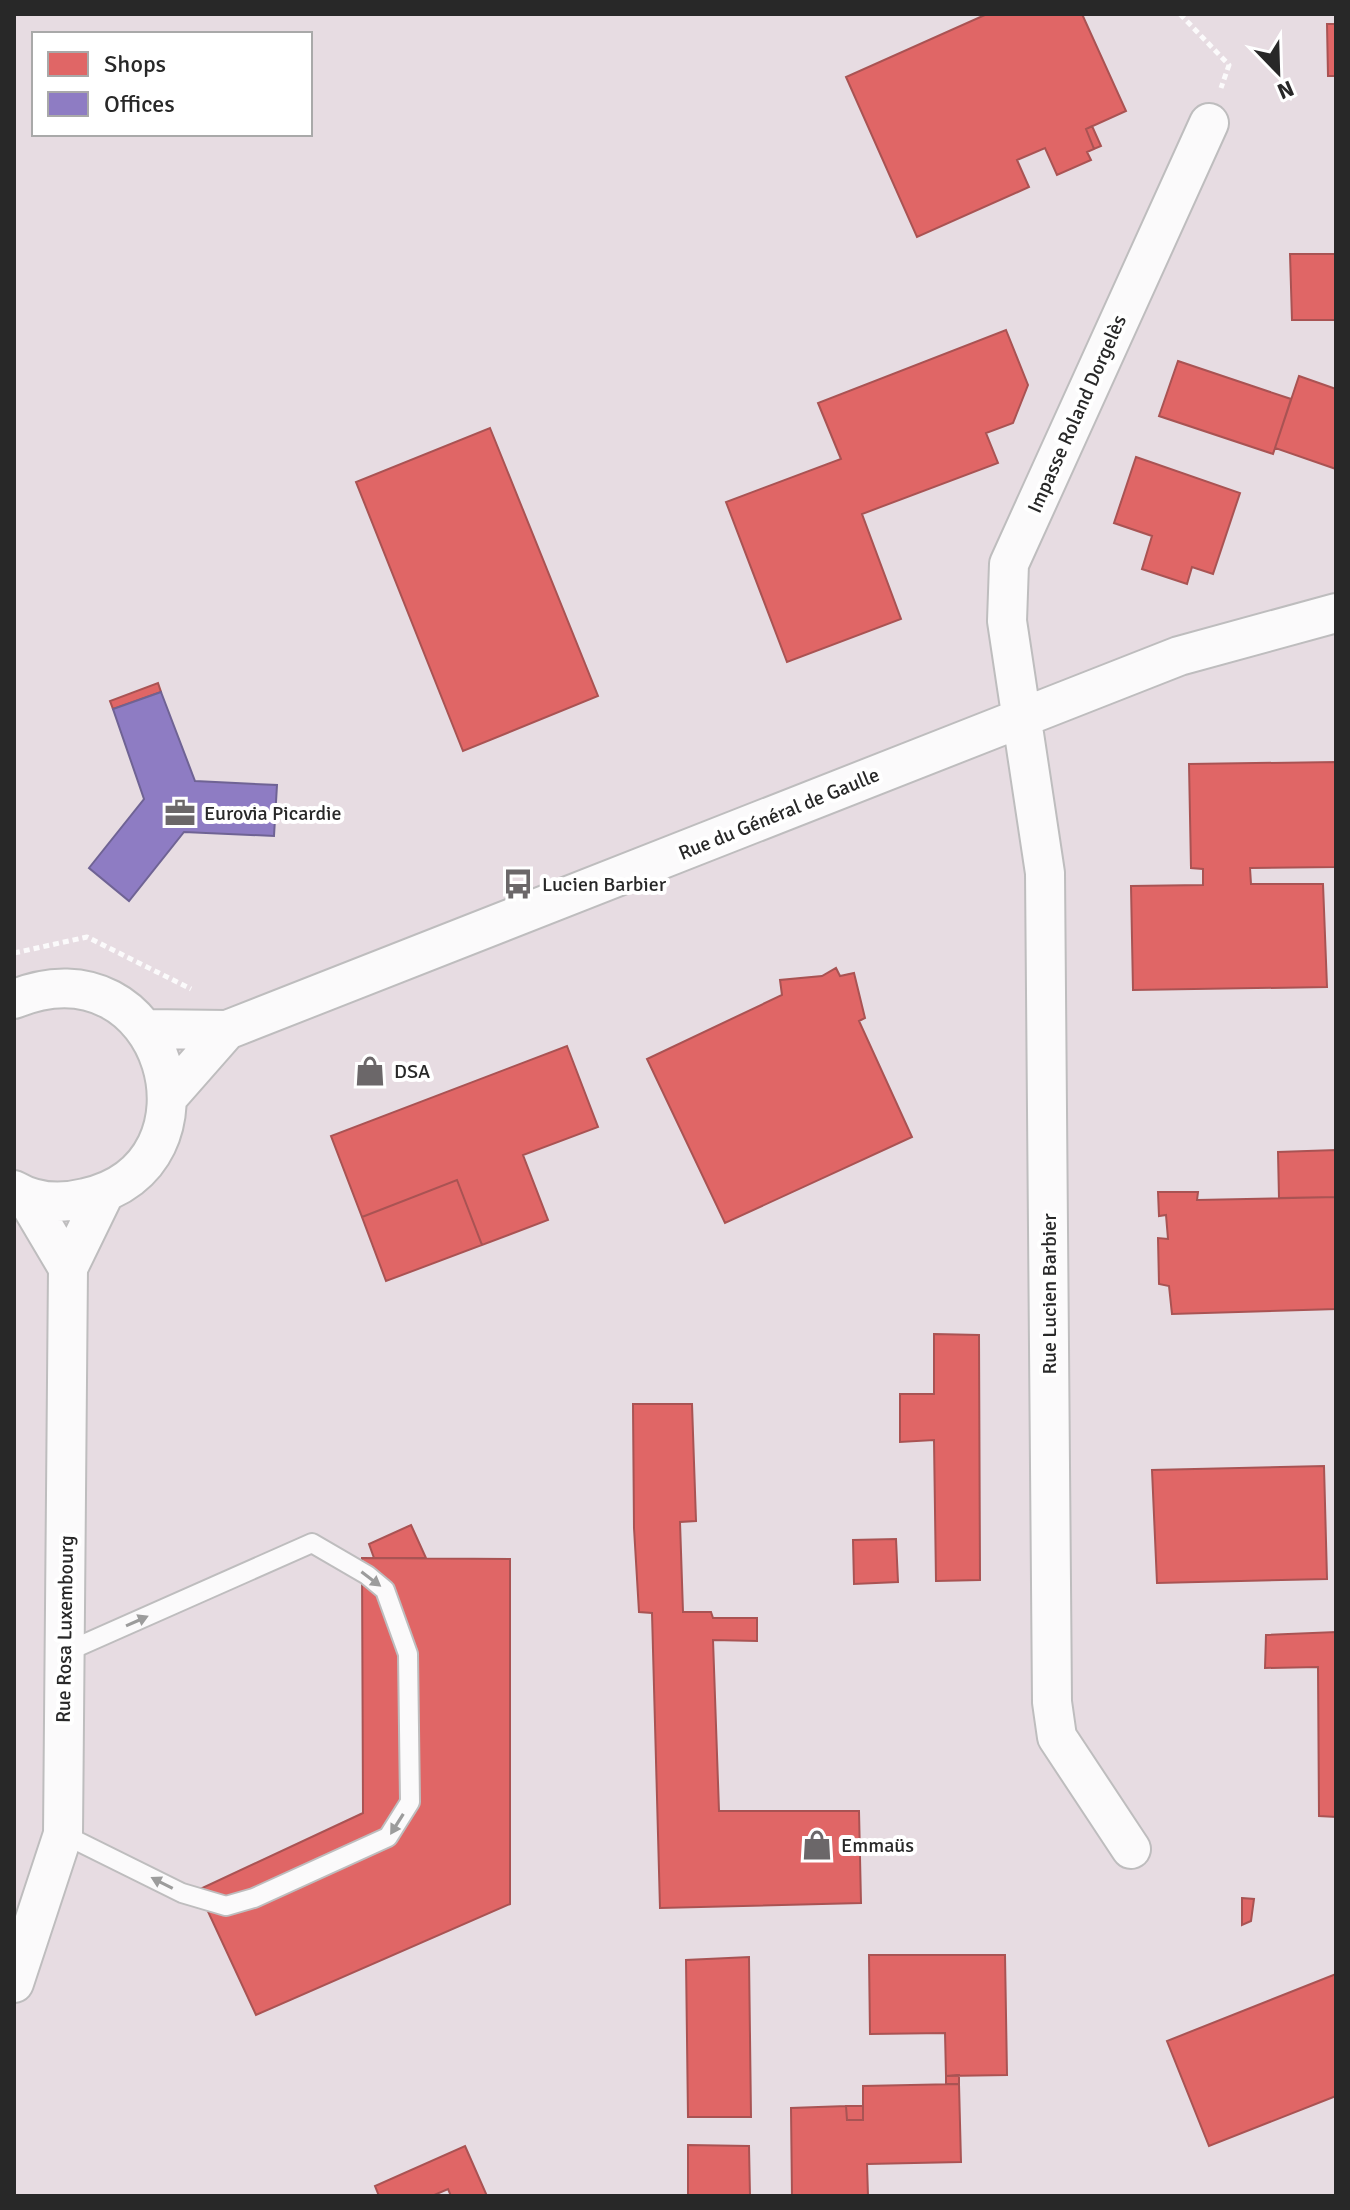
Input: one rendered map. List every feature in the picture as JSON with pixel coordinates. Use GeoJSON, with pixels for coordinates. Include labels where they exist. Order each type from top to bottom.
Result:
{"type":"FeatureCollection","features":[{"type":"Feature","properties":{"kind":"street","name":"Impasse Roland Dorgelès"},"geometry":{"type":"LineString","coordinates":[[1023,718],[1007,621],[1009,564],[1209,123]]}},
{"type":"Feature","properties":{"kind":"street","name":"Rue du Général de Gaulle"},"geometry":{"type":"LineString","coordinates":[[147,1029],[227,1030],[1179,656],[1336,613]]}},
{"type":"Feature","properties":{"kind":"street","name":"Rue Lucien Barbier"},"geometry":{"type":"LineString","coordinates":[[1023,718],[1045,873],[1052,1702],[1057,1737],[1131,1849]]}},
{"type":"Feature","properties":{"kind":"street"},"geometry":{"type":"LineString","coordinates":[[14,999],[41,988],[79,988],[120,1004],[147,1029],[163,1059],[169,1096],[158,1143],[135,1173],[104,1194],[63,1203],[20,1194]]}},
{"type":"Feature","properties":{"kind":"street","name":"Rue du Général de Gaulle"},"geometry":{"type":"LineString","coordinates":[[169,1096],[227,1030]]}},
{"type":"Feature","properties":{"kind":"street"},"geometry":{"type":"LineString","coordinates":[[20,1194],[68,1268]]}},
{"type":"Feature","properties":{"kind":"street","name":"Rue Rosa Luxembourg"},"geometry":{"type":"LineString","coordinates":[[14,1983],[63,1834],[68,1268],[104,1194]]}},
{"type":"Feature","properties":{"kind":"lane"},"geometry":{"type":"LineString","coordinates":[[63,1834],[182,1893],[226,1906],[254,1898],[388,1837],[410,1802],[408,1654],[385,1590],[367,1575],[312,1543],[66,1652]]}},
{"type":"Feature","properties":{"kind":"path"},"geometry":{"type":"LineString","coordinates":[[1180,14],[1229,65],[1209,123]]}},
{"type":"Feature","properties":{"kind":"path"},"geometry":{"type":"LineString","coordinates":[[14,953],[87,937],[191,989],[205,989]]}},
{"type":"Feature","properties":{"kind":"building: Shops"},"geometry":{"type":"Polygon","coordinates":[[[987,14],[1082,14],[1126,111],[1086,129],[1094,149],[1087,152],[1091,160],[1057,175],[1045,148],[1017,160],[1029,187],[917,237],[846,77],[987,14]]]}},
{"type":"Feature","properties":{"kind":"building: Shops"},"geometry":{"type":"Polygon","coordinates":[[[1327,24],[1336,24],[1336,76],[1328,76],[1327,24]]]}},
{"type":"Feature","properties":{"kind":"building: Shops"},"geometry":{"type":"Polygon","coordinates":[[[1092,126],[1101,146],[1094,149],[1086,129],[1092,126]]]}},
{"type":"Feature","properties":{"kind":"building: Shops"},"geometry":{"type":"Polygon","coordinates":[[[1290,254],[1336,254],[1336,320],[1292,320],[1290,254]]]}},
{"type":"Feature","properties":{"kind":"building: Shops"},"geometry":{"type":"Polygon","coordinates":[[[1006,330],[1028,385],[1013,423],[986,433],[998,463],[862,514],[901,619],[787,662],[726,502],[841,459],[818,403],[1006,330]]]}},
{"type":"Feature","properties":{"kind":"building: Shops"},"geometry":{"type":"Polygon","coordinates":[[[1178,361],[1291,399],[1273,454],[1159,416],[1178,361]]]}},
{"type":"Feature","properties":{"kind":"building: Shops"},"geometry":{"type":"Polygon","coordinates":[[[1299,376],[1336,389],[1336,469],[1275,448],[1299,376]]]}},
{"type":"Feature","properties":{"kind":"building: Shops"},"geometry":{"type":"Polygon","coordinates":[[[490,428],[598,696],[463,751],[356,482],[490,428]]]}},
{"type":"Feature","properties":{"kind":"building: Shops"},"geometry":{"type":"Polygon","coordinates":[[[1136,457],[1240,493],[1213,574],[1192,567],[1187,584],[1142,569],[1152,536],[1114,523],[1136,457]]]}},
{"type":"Feature","properties":{"kind":"building: Shops"},"geometry":{"type":"Polygon","coordinates":[[[158,683],[161,692],[113,709],[110,701],[158,683]]]}},
{"type":"Feature","properties":{"kind":"building: Shops"},"geometry":{"type":"Polygon","coordinates":[[[1336,762],[1336,867],[1250,868],[1251,884],[1323,884],[1327,987],[1133,990],[1131,886],[1203,885],[1203,869],[1191,868],[1189,764],[1336,762]]]}},
{"type":"Feature","properties":{"kind":"building: Shops"},"geometry":{"type":"Polygon","coordinates":[[[836,968],[840,976],[854,973],[865,1018],[859,1021],[912,1137],[725,1223],[647,1059],[782,995],[780,980],[822,976],[836,968]]]}},
{"type":"Feature","properties":{"kind":"building: Shops"},"geometry":{"type":"Polygon","coordinates":[[[567,1046],[598,1127],[523,1155],[548,1220],[482,1245],[457,1180],[362,1217],[331,1136],[567,1046]]]}},
{"type":"Feature","properties":{"kind":"building: Shops"},"geometry":{"type":"Polygon","coordinates":[[[1336,1150],[1336,1197],[1279,1198],[1278,1152],[1336,1150]]]}},
{"type":"Feature","properties":{"kind":"building: Shops"},"geometry":{"type":"Polygon","coordinates":[[[457,1180],[482,1245],[386,1281],[362,1217],[457,1180]]]}},
{"type":"Feature","properties":{"kind":"building: Shops"},"geometry":{"type":"Polygon","coordinates":[[[1158,1192],[1198,1192],[1197,1200],[1336,1197],[1336,1309],[1172,1314],[1169,1286],[1159,1284],[1158,1238],[1168,1239],[1166,1215],[1159,1216],[1158,1192]]]}},
{"type":"Feature","properties":{"kind":"building: Shops"},"geometry":{"type":"Polygon","coordinates":[[[934,1334],[979,1335],[980,1580],[936,1581],[934,1440],[900,1442],[900,1394],[934,1394],[934,1334]]]}},
{"type":"Feature","properties":{"kind":"building: Shops"},"geometry":{"type":"Polygon","coordinates":[[[633,1404],[692,1404],[696,1521],[680,1522],[683,1612],[711,1612],[713,1618],[757,1618],[757,1641],[713,1640],[719,1811],[859,1811],[861,1903],[660,1908],[652,1613],[639,1612],[634,1528],[633,1404]]]}},
{"type":"Feature","properties":{"kind":"building: Shops"},"geometry":{"type":"Polygon","coordinates":[[[1324,1466],[1327,1579],[1157,1583],[1152,1470],[1324,1466]]]}},
{"type":"Feature","properties":{"kind":"building: Shops"},"geometry":{"type":"Polygon","coordinates":[[[411,1525],[426,1558],[374,1558],[369,1544],[411,1525]]]}},
{"type":"Feature","properties":{"kind":"building: Shops"},"geometry":{"type":"Polygon","coordinates":[[[896,1539],[898,1582],[854,1584],[853,1540],[896,1539]]]}},
{"type":"Feature","properties":{"kind":"building: Shops"},"geometry":{"type":"Polygon","coordinates":[[[362,1558],[510,1559],[510,1904],[256,2015],[198,1890],[363,1813],[362,1558]]]}},
{"type":"Feature","properties":{"kind":"building: Shops"},"geometry":{"type":"Polygon","coordinates":[[[1336,1632],[1336,1817],[1319,1816],[1318,1667],[1265,1668],[1266,1635],[1336,1632]]]}},
{"type":"Feature","properties":{"kind":"building: Shops"},"geometry":{"type":"Polygon","coordinates":[[[1242,1898],[1254,1899],[1251,1921],[1242,1925],[1242,1898]]]}},
{"type":"Feature","properties":{"kind":"building: Shops"},"geometry":{"type":"Polygon","coordinates":[[[869,1955],[1005,1955],[1007,2075],[946,2076],[945,2033],[870,2034],[869,1955]]]}},
{"type":"Feature","properties":{"kind":"building: Shops"},"geometry":{"type":"Polygon","coordinates":[[[749,1957],[751,2117],[688,2117],[686,1960],[749,1957]]]}},
{"type":"Feature","properties":{"kind":"building: Shops"},"geometry":{"type":"Polygon","coordinates":[[[1336,1974],[1336,2096],[1209,2146],[1167,2041],[1336,1974]]]}},
{"type":"Feature","properties":{"kind":"building: Shops"},"geometry":{"type":"Polygon","coordinates":[[[959,2075],[959,2084],[946,2084],[946,2076],[959,2075]]]}},
{"type":"Feature","properties":{"kind":"building: Shops"},"geometry":{"type":"Polygon","coordinates":[[[959,2084],[961,2162],[867,2164],[868,2196],[792,2196],[791,2108],[846,2106],[847,2120],[863,2120],[863,2086],[959,2084]]]}},
{"type":"Feature","properties":{"kind":"building: Shops"},"geometry":{"type":"Polygon","coordinates":[[[846,2106],[863,2106],[863,2120],[847,2120],[846,2106]]]}},
{"type":"Feature","properties":{"kind":"building: Shops"},"geometry":{"type":"Polygon","coordinates":[[[688,2145],[749,2146],[750,2196],[688,2196],[688,2145]]]}},
{"type":"Feature","properties":{"kind":"building: Shops"},"geometry":{"type":"Polygon","coordinates":[[[465,2146],[487,2196],[451,2196],[448,2189],[432,2196],[379,2196],[375,2186],[465,2146]]]}},
{"type":"Feature","properties":{"kind":"building: Offices"},"geometry":{"type":"Polygon","coordinates":[[[161,692],[195,781],[277,785],[274,836],[184,832],[129,901],[89,868],[144,799],[113,709],[161,692]]]}},
{"type":"Feature","properties":{"kind":"place","name":"Eurovia Picardie"},"geometry":{"type":"Point","coordinates":[180,813]}},
{"type":"Feature","properties":{"kind":"place","name":"Lucien Barbier"},"geometry":{"type":"Point","coordinates":[518,884]}},
{"type":"Feature","properties":{"kind":"place","name":"DSA"},"geometry":{"type":"Point","coordinates":[370,1071]}},
{"type":"Feature","properties":{"kind":"place","name":"Emmaüs"},"geometry":{"type":"Point","coordinates":[817,1845]}}]}
